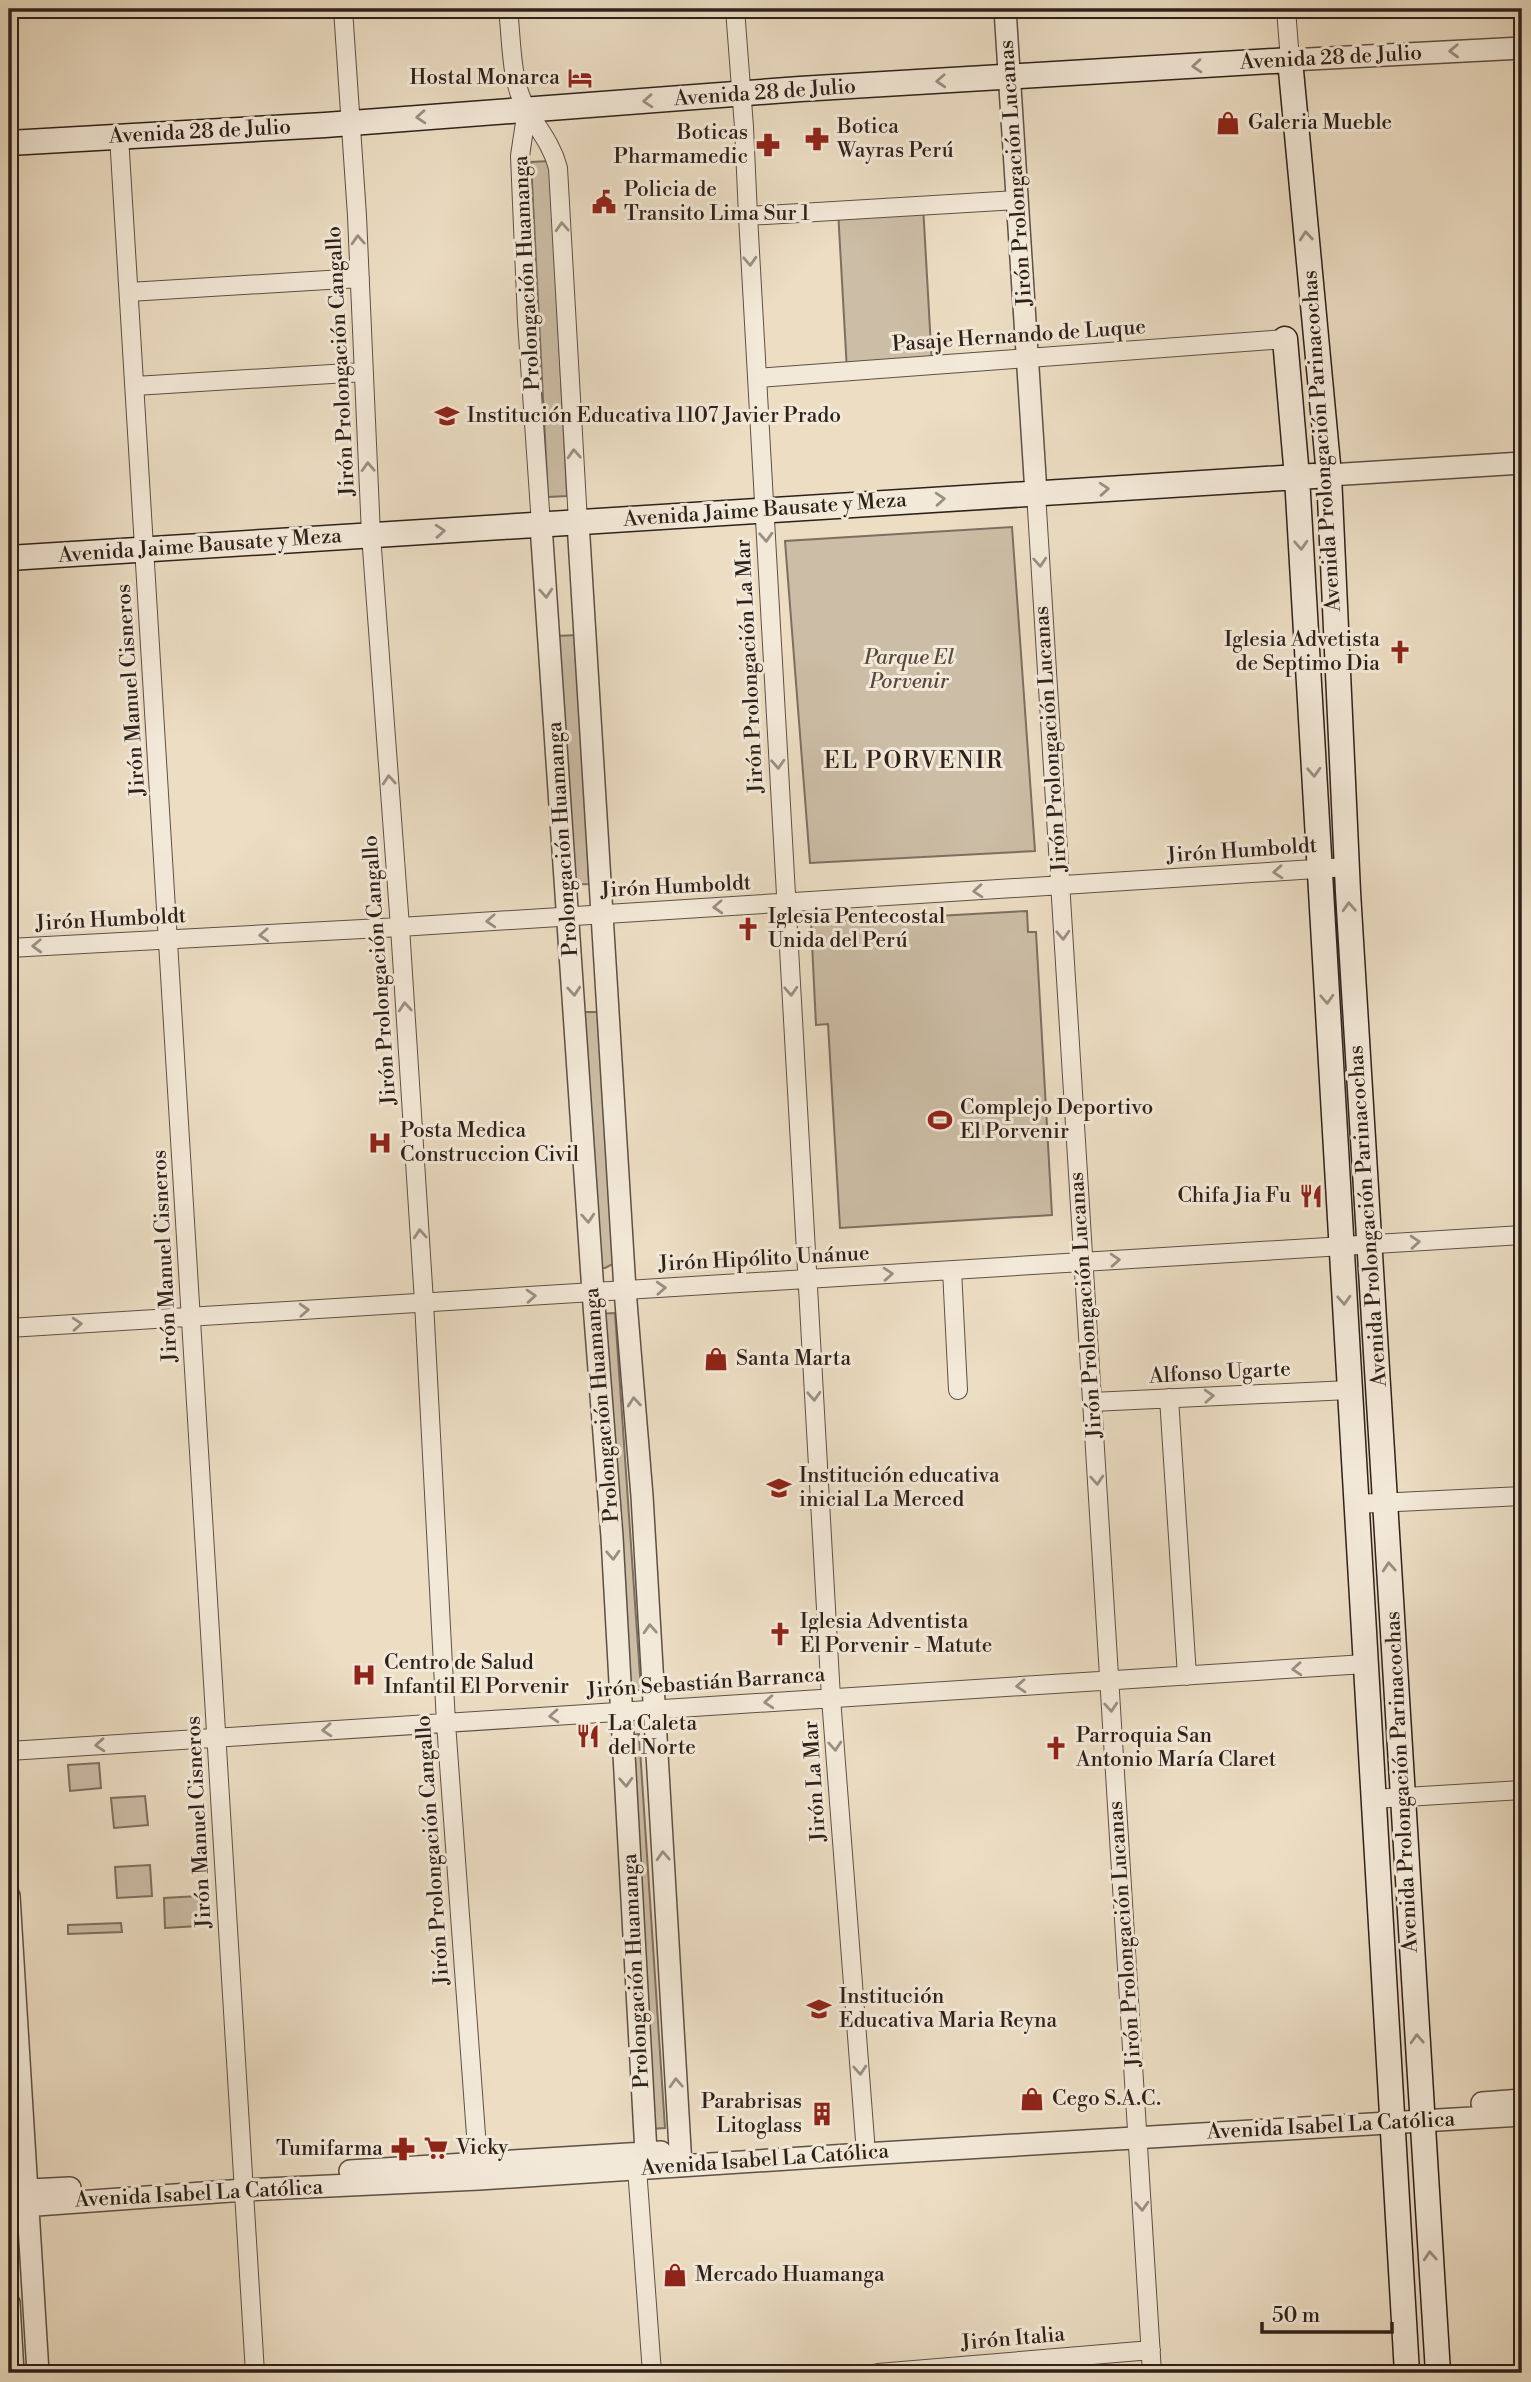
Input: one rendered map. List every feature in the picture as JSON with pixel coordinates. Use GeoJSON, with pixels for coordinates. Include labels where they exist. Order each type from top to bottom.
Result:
{"type":"FeatureCollection","features":[{"type":"Feature","properties":{"kind":"main road","name":"Avenida 28 de Julio"},"geometry":{"type":"LineString","coordinates":[[9,143],[352,122],[800,89],[1290,60]]}},
{"type":"Feature","properties":{"kind":"main road","name":"Avenida Prolongación Parinacochas"},"geometry":{"type":"LineString","coordinates":[[1290,60],[1329,475],[1346,867],[1438,2373]]}},
{"type":"Feature","properties":{"kind":"main road","name":"Avenida Prolongación Parinacochas"},"geometry":{"type":"LineString","coordinates":[[1285,339],[1297,477],[1407,2373]]}},
{"type":"Feature","properties":{"kind":"main road","name":"Avenida Jaime Bausate y Meza"},"geometry":{"type":"LineString","coordinates":[[9,558],[1329,475]]}},
{"type":"Feature","properties":{"kind":"street","name":"Jirón Prolongación Cangallo"},"geometry":{"type":"LineString","coordinates":[[343,9],[352,122],[371,535],[424,1303],[446,1723],[479,2171]]}},
{"type":"Feature","properties":{"kind":"street"},"geometry":{"type":"LineString","coordinates":[[508,9],[515,76],[527,109]]}},
{"type":"Feature","properties":{"kind":"street","name":"Jirón Prolongación La Mar"},"geometry":{"type":"LineString","coordinates":[[735,9],[744,127],[807,1279]]}},
{"type":"Feature","properties":{"kind":"street","name":"Jirón Prolongación Lucanas"},"geometry":{"type":"LineString","coordinates":[[1005,9],[1152,2373]]}},
{"type":"Feature","properties":{"kind":"street"},"geometry":{"type":"LineString","coordinates":[[1286,9],[1290,60]]}},
{"type":"Feature","properties":{"kind":"street","name":"Avenida 28 de Julio"},"geometry":{"type":"LineString","coordinates":[[1290,60],[1522,48]]}},
{"type":"Feature","properties":{"kind":"street","name":"Prolongación Huamanga"},"geometry":{"type":"LineString","coordinates":[[527,109],[542,130],[554,153],[558,168],[601,914],[625,1290],[642,1496],[681,2158]]}},
{"type":"Feature","properties":{"kind":"street","name":"Prolongación Huamanga"},"geometry":{"type":"LineString","coordinates":[[527,109],[520,156],[527,321],[612,1537],[652,2373]]}},
{"type":"Feature","properties":{"kind":"street","name":"Jirón Manuel Cisneros"},"geometry":{"type":"LineString","coordinates":[[120,136],[255,2373]]}},
{"type":"Feature","properties":{"kind":"street"},"geometry":{"type":"LineString","coordinates":[[748,216],[1017,200]]}},
{"type":"Feature","properties":{"kind":"street"},"geometry":{"type":"LineString","coordinates":[[129,292],[360,278]]}},
{"type":"Feature","properties":{"kind":"street","name":"Pasaje Hernando de Luque"},"geometry":{"type":"LineString","coordinates":[[757,378],[1285,339]]}},
{"type":"Feature","properties":{"kind":"street"},"geometry":{"type":"LineString","coordinates":[[135,386],[364,372]]}},
{"type":"Feature","properties":{"kind":"street","name":"Avenida Jaime Bausate y Meza"},"geometry":{"type":"LineString","coordinates":[[1329,475],[1522,463]]}},
{"type":"Feature","properties":{"kind":"street","name":"Jirón Humboldt"},"geometry":{"type":"LineString","coordinates":[[9,948],[400,927],[1346,867]]}},
{"type":"Feature","properties":{"kind":"street","name":"Jirón Hipólito Unánue"},"geometry":{"type":"LineString","coordinates":[[9,1328],[1522,1235]]}},
{"type":"Feature","properties":{"kind":"street"},"geometry":{"type":"LineString","coordinates":[[952,1270],[958,1390]]}},
{"type":"Feature","properties":{"kind":"street","name":"Jirón La Mar"},"geometry":{"type":"LineString","coordinates":[[807,1279],[831,1698],[865,2147]]}},
{"type":"Feature","properties":{"kind":"street","name":"Alfonso Ugarte"},"geometry":{"type":"LineString","coordinates":[[1092,1402],[1349,1390]]}},
{"type":"Feature","properties":{"kind":"street"},"geometry":{"type":"LineString","coordinates":[[1169,1398],[1187,1676]]}},
{"type":"Feature","properties":{"kind":"street"},"geometry":{"type":"LineString","coordinates":[[1356,1504],[1522,1496]]}},
{"type":"Feature","properties":{"kind":"street","name":"Jirón Sebastián Barranca"},"geometry":{"type":"LineString","coordinates":[[9,1751],[1365,1664]]}},
{"type":"Feature","properties":{"kind":"street"},"geometry":{"type":"LineString","coordinates":[[1373,1799],[1522,1790]]}},
{"type":"Feature","properties":{"kind":"street"},"geometry":{"type":"LineString","coordinates":[[9,1896],[18,2198],[38,2373]]}},
{"type":"Feature","properties":{"kind":"street","name":"Avenida Isabel La Católica"},"geometry":{"type":"LineString","coordinates":[[18,2198],[1391,2116],[1522,2100]]}},
{"type":"Feature","properties":{"kind":"street","name":"Avenida Isabel La Católica"},"geometry":{"type":"LineString","coordinates":[[1421,2114],[1522,2115]]}},
{"type":"Feature","properties":{"kind":"street"},"geometry":{"type":"LineString","coordinates":[[9,2303],[13,2373]]}},
{"type":"Feature","properties":{"kind":"street","name":"Jirón Italia"},"geometry":{"type":"LineString","coordinates":[[878,2373],[1151,2350]]}},
{"type":"Feature","properties":{"kind":"green space"},"geometry":{"type":"Polygon","coordinates":[[[550,161],[567,496],[548,497],[531,162],[550,161]]]}},
{"type":"Feature","properties":{"kind":"green space"},"geometry":{"type":"Polygon","coordinates":[[[923,205],[932,365],[847,371],[838,210],[923,205]]]}},
{"type":"Feature","properties":{"kind":"green space","name":"Parque El Porvenir"},"geometry":{"type":"Polygon","coordinates":[[[1012,527],[1035,851],[810,863],[785,541],[1012,527]]]}},
{"type":"Feature","properties":{"kind":"green space"},"geometry":{"type":"Polygon","coordinates":[[[578,635],[589,884],[566,885],[556,636],[578,635]]]}},
{"type":"Feature","properties":{"kind":"green space","name":"Complejo Deportivo El Porvenir"},"geometry":{"type":"Polygon","coordinates":[[[1027,911],[1028,932],[1036,932],[1052,1215],[840,1228],[828,1024],[816,1025],[811,923],[1027,911]]]}},
{"type":"Feature","properties":{"kind":"green space"},"geometry":{"type":"Polygon","coordinates":[[[584,1012],[598,1012],[613,1264],[605,1268],[594,1267],[584,1012]]]}},
{"type":"Feature","properties":{"kind":"green space"},"geometry":{"type":"Polygon","coordinates":[[[615,1313],[641,1690],[622,1692],[596,1314],[615,1313]]]}},
{"type":"Feature","properties":{"kind":"green space"},"geometry":{"type":"Polygon","coordinates":[[[639,1734],[665,2128],[650,2129],[624,1735],[639,1734]]]}},
{"type":"Feature","properties":{"kind":"green space"},"geometry":{"type":"Polygon","coordinates":[[[99,1763],[101,1788],[70,1791],[68,1765],[99,1763]]]}},
{"type":"Feature","properties":{"kind":"green space"},"geometry":{"type":"Polygon","coordinates":[[[145,1796],[148,1825],[114,1828],[111,1798],[145,1796]]]}},
{"type":"Feature","properties":{"kind":"green space"},"geometry":{"type":"Polygon","coordinates":[[[150,1865],[152,1896],[117,1898],[115,1867],[150,1865]]]}},
{"type":"Feature","properties":{"kind":"green space"},"geometry":{"type":"Polygon","coordinates":[[[198,1896],[199,1926],[165,1928],[164,1898],[198,1896]]]}},
{"type":"Feature","properties":{"kind":"green space"},"geometry":{"type":"Polygon","coordinates":[[[121,1923],[122,1932],[68,1934],[68,1925],[121,1923]]]}},
{"type":"Feature","properties":{"kind":"place","name":"Hostal Monarca"},"geometry":{"type":"Point","coordinates":[580,78]}},
{"type":"Feature","properties":{"kind":"place","name":"Galeria Mueble"},"geometry":{"type":"Point","coordinates":[1228,123]}},
{"type":"Feature","properties":{"kind":"place","name":"Botica Wayras Perú"},"geometry":{"type":"Point","coordinates":[817,139]}},
{"type":"Feature","properties":{"kind":"place","name":"Boticas Pharmamedic"},"geometry":{"type":"Point","coordinates":[768,145]}},
{"type":"Feature","properties":{"kind":"place","name":"Policia de Transito Lima Sur 1"},"geometry":{"type":"Point","coordinates":[604,202]}},
{"type":"Feature","properties":{"kind":"place","name":"Institución Educativa 1107 Javier Prado"},"geometry":{"type":"Point","coordinates":[447,416]}},
{"type":"Feature","properties":{"kind":"place","name":"Iglesia Advetista de Septimo Dia"},"geometry":{"type":"Point","coordinates":[1400,652]}},
{"type":"Feature","properties":{"kind":"place","name":"Iglesia Pentecostal Unida del Perú"},"geometry":{"type":"Point","coordinates":[748,929]}},
{"type":"Feature","properties":{"kind":"place","name":"Complejo Deportivo El Porvenir"},"geometry":{"type":"Point","coordinates":[940,1120]}},
{"type":"Feature","properties":{"kind":"place","name":"Posta Medica Construccion Civil"},"geometry":{"type":"Point","coordinates":[380,1143]}},
{"type":"Feature","properties":{"kind":"place","name":"Chifa Jia Fu"},"geometry":{"type":"Point","coordinates":[1311,1196]}},
{"type":"Feature","properties":{"kind":"place","name":"Santa Marta"},"geometry":{"type":"Point","coordinates":[716,1359]}},
{"type":"Feature","properties":{"kind":"place","name":"Institución educativa inicial La Merced"},"geometry":{"type":"Point","coordinates":[779,1488]}},
{"type":"Feature","properties":{"kind":"place","name":"Iglesia Adventista El Porvenir - Matute"},"geometry":{"type":"Point","coordinates":[780,1634]}},
{"type":"Feature","properties":{"kind":"place","name":"Centro de Salud Infantil El Porvenir"},"geometry":{"type":"Point","coordinates":[364,1675]}},
{"type":"Feature","properties":{"kind":"place","name":"La Caleta del Norte"},"geometry":{"type":"Point","coordinates":[588,1736]}},
{"type":"Feature","properties":{"kind":"place","name":"Parroquia San Antonio María Claret"},"geometry":{"type":"Point","coordinates":[1056,1748]}},
{"type":"Feature","properties":{"kind":"place","name":"Institución Educativa Maria Reyna"},"geometry":{"type":"Point","coordinates":[819,2009]}},
{"type":"Feature","properties":{"kind":"place","name":"Cego S.A.C."},"geometry":{"type":"Point","coordinates":[1032,2099]}},
{"type":"Feature","properties":{"kind":"place","name":"Parabrisas Litoglass"},"geometry":{"type":"Point","coordinates":[822,2114]}},
{"type":"Feature","properties":{"kind":"place","name":"Vicky"},"geometry":{"type":"Point","coordinates":[436,2148]}},
{"type":"Feature","properties":{"kind":"place","name":"Tumifarma"},"geometry":{"type":"Point","coordinates":[403,2149]}},
{"type":"Feature","properties":{"kind":"place","name":"Mercado Huamanga"},"geometry":{"type":"Point","coordinates":[675,2275]}},
{"type":"Feature","properties":{"kind":"district","name":"EL PORVENIR"},"geometry":{"type":"Point","coordinates":[914,761]}}]}
